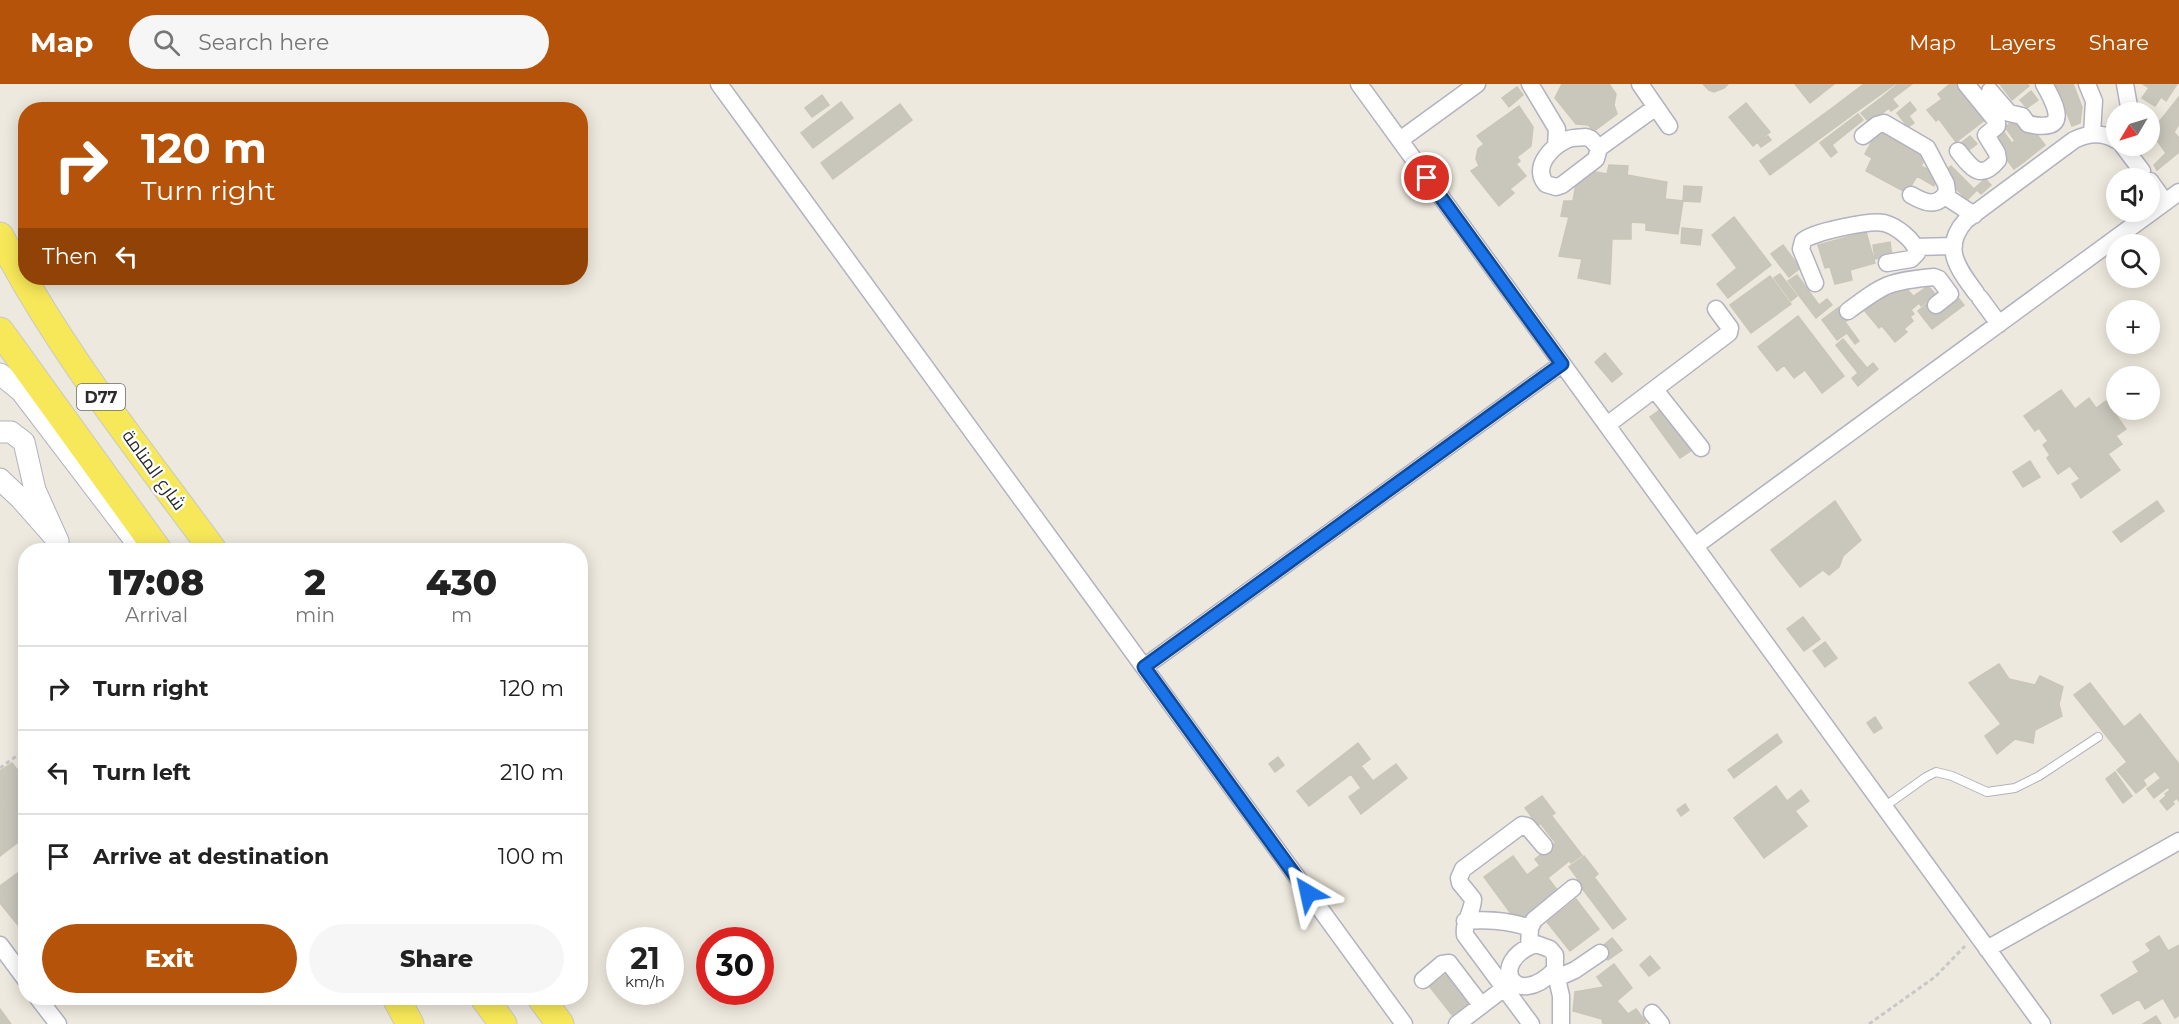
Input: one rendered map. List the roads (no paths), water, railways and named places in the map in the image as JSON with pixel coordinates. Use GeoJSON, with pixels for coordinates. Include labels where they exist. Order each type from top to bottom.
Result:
{"type":"FeatureCollection","features":[{"type":"Feature","properties":{"kind":"main road","name":"شارع المنامة"},"geometry":{"type":"LineString","coordinates":[[0,236],[18,268]]}},
{"type":"Feature","properties":{"kind":"main road","name":"شارع المنامة"},"geometry":{"type":"LineString","coordinates":[[28,285],[72,356],[208,543]]}},
{"type":"Feature","properties":{"kind":"main road","name":"D77"},"geometry":{"type":"LineString","coordinates":[[0,331],[153,543]]}},
{"type":"Feature","properties":{"kind":"main road"},"geometry":{"type":"LineString","coordinates":[[400,1005],[410,1024]]}},
{"type":"Feature","properties":{"kind":"main road"},"geometry":{"type":"LineString","coordinates":[[489,1005],[503,1024]]}},
{"type":"Feature","properties":{"kind":"main road"},"geometry":{"type":"LineString","coordinates":[[546,1005],[560,1024]]}},
{"type":"Feature","properties":{"kind":"street"},"geometry":{"type":"LineString","coordinates":[[719,84],[1404,1024]]}},
{"type":"Feature","properties":{"kind":"street"},"geometry":{"type":"LineString","coordinates":[[1359,84],[2042,1024]]}},
{"type":"Feature","properties":{"kind":"street"},"geometry":{"type":"LineString","coordinates":[[1400,140],[1477,84]]}},
{"type":"Feature","properties":{"kind":"street"},"geometry":{"type":"LineString","coordinates":[[1530,84],[1557,129],[1556,146]]}},
{"type":"Feature","properties":{"kind":"street"},"geometry":{"type":"LineString","coordinates":[[1640,84],[1669,126]]}},
{"type":"Feature","properties":{"kind":"street"},"geometry":{"type":"LineString","coordinates":[[1958,151],[1975,170],[1983,171],[1996,162],[1998,156],[1986,135],[1998,124],[1966,84]]}},
{"type":"Feature","properties":{"kind":"street"},"geometry":{"type":"LineString","coordinates":[[1990,91],[2011,115],[2022,116],[2031,124],[2045,126],[2057,118],[2057,108],[2044,84]]}},
{"type":"Feature","properties":{"kind":"street"},"geometry":{"type":"LineString","coordinates":[[2087,84],[2094,101],[2092,134]]}},
{"type":"Feature","properties":{"kind":"street"},"geometry":{"type":"LineString","coordinates":[[2125,84],[2128,102]]}},
{"type":"Feature","properties":{"kind":"street"},"geometry":{"type":"LineString","coordinates":[[1599,148],[1592,139],[1586,137],[1569,139],[1556,146],[1542,163],[1540,174],[1546,184],[1557,187],[1562,185],[1596,159],[1599,148],[1656,107]]}},
{"type":"Feature","properties":{"kind":"street"},"geometry":{"type":"LineString","coordinates":[[1863,136],[1877,125],[1884,123],[1923,145],[1931,153],[1946,184],[1947,192],[1941,200],[1930,203],[1911,195]]}},
{"type":"Feature","properties":{"kind":"street"},"geometry":{"type":"LineString","coordinates":[[2051,124],[2067,145]]}},
{"type":"Feature","properties":{"kind":"street"},"geometry":{"type":"LineString","coordinates":[[1999,324],[1956,264],[1954,246],[1960,228],[2067,145],[2083,136],[2092,134],[2106,136]]}},
{"type":"Feature","properties":{"kind":"street"},"geometry":{"type":"LineString","coordinates":[[2130,156],[2139,168]]}},
{"type":"Feature","properties":{"kind":"street"},"geometry":{"type":"LineString","coordinates":[[1990,167],[2008,190]]}},
{"type":"Feature","properties":{"kind":"street"},"geometry":{"type":"LineString","coordinates":[[1695,546],[2179,192]]}},
{"type":"Feature","properties":{"kind":"street"},"geometry":{"type":"LineString","coordinates":[[2160,195],[2165,202]]}},
{"type":"Feature","properties":{"kind":"street"},"geometry":{"type":"LineString","coordinates":[[1945,196],[1974,215]]}},
{"type":"Feature","properties":{"kind":"street"},"geometry":{"type":"LineString","coordinates":[[1815,283],[1801,249],[1803,241],[1814,234],[1881,222],[1893,227],[1915,247],[1917,253],[1914,258],[1887,263]]}},
{"type":"Feature","properties":{"kind":"street"},"geometry":{"type":"LineString","coordinates":[[1915,247],[1954,246]]}},
{"type":"Feature","properties":{"kind":"street"},"geometry":{"type":"LineString","coordinates":[[1944,285],[1962,273]]}},
{"type":"Feature","properties":{"kind":"street"},"geometry":{"type":"LineString","coordinates":[[1848,311],[1877,289],[1896,281],[1936,277],[1944,285],[1949,295],[1936,305]]}},
{"type":"Feature","properties":{"kind":"street"},"geometry":{"type":"LineString","coordinates":[[1607,425],[1729,333],[1730,328],[1716,309]]}},
{"type":"Feature","properties":{"kind":"street"},"geometry":{"type":"LineString","coordinates":[[1144,667],[1562,364]]}},
{"type":"Feature","properties":{"kind":"street"},"geometry":{"type":"LineString","coordinates":[[0,374],[21,391],[138,543]]}},
{"type":"Feature","properties":{"kind":"street"},"geometry":{"type":"LineString","coordinates":[[1655,390],[1701,448]]}},
{"type":"Feature","properties":{"kind":"street"},"geometry":{"type":"LineString","coordinates":[[0,432],[11,432],[24,442],[35,490],[61,543]]}},
{"type":"Feature","properties":{"kind":"street"},"geometry":{"type":"LineString","coordinates":[[0,479],[59,543]]}},
{"type":"Feature","properties":{"kind":"street"},"geometry":{"type":"LineString","coordinates":[[1531,1024],[1508,985],[1468,941],[1464,928],[1465,921],[1474,903],[1460,883],[1460,873],[1522,825],[1530,829],[1544,846]]}},
{"type":"Feature","properties":{"kind":"street"},"geometry":{"type":"LineString","coordinates":[[1988,949],[2179,841]]}},
{"type":"Feature","properties":{"kind":"street"},"geometry":{"type":"LineString","coordinates":[[1529,947],[1530,928],[1534,920],[1574,888]]}},
{"type":"Feature","properties":{"kind":"street"},"geometry":{"type":"LineString","coordinates":[[1465,921],[1505,921],[1530,928]]}},
{"type":"Feature","properties":{"kind":"street"},"geometry":{"type":"LineString","coordinates":[[1456,1024],[1478,1014],[1508,985],[1512,962],[1536,944],[1550,949],[1555,955],[1561,996],[1561,1024]]}},
{"type":"Feature","properties":{"kind":"street"},"geometry":{"type":"LineString","coordinates":[[0,945],[18,968]]}},
{"type":"Feature","properties":{"kind":"street"},"geometry":{"type":"LineString","coordinates":[[1508,985],[1530,985],[1556,974],[1575,970],[1600,953]]}},
{"type":"Feature","properties":{"kind":"street"},"geometry":{"type":"LineString","coordinates":[[1423,980],[1442,964],[1449,963],[1478,1014]]}},
{"type":"Feature","properties":{"kind":"street"},"geometry":{"type":"LineString","coordinates":[[43,1005],[58,1024]]}},
{"type":"Feature","properties":{"kind":"street"},"geometry":{"type":"LineString","coordinates":[[394,1005],[410,1024]]}},
{"type":"Feature","properties":{"kind":"lane"},"geometry":{"type":"LineString","coordinates":[[1884,807],[1936,772],[1952,776],[1987,792],[2015,788],[2039,776],[2098,737]]}}]}
